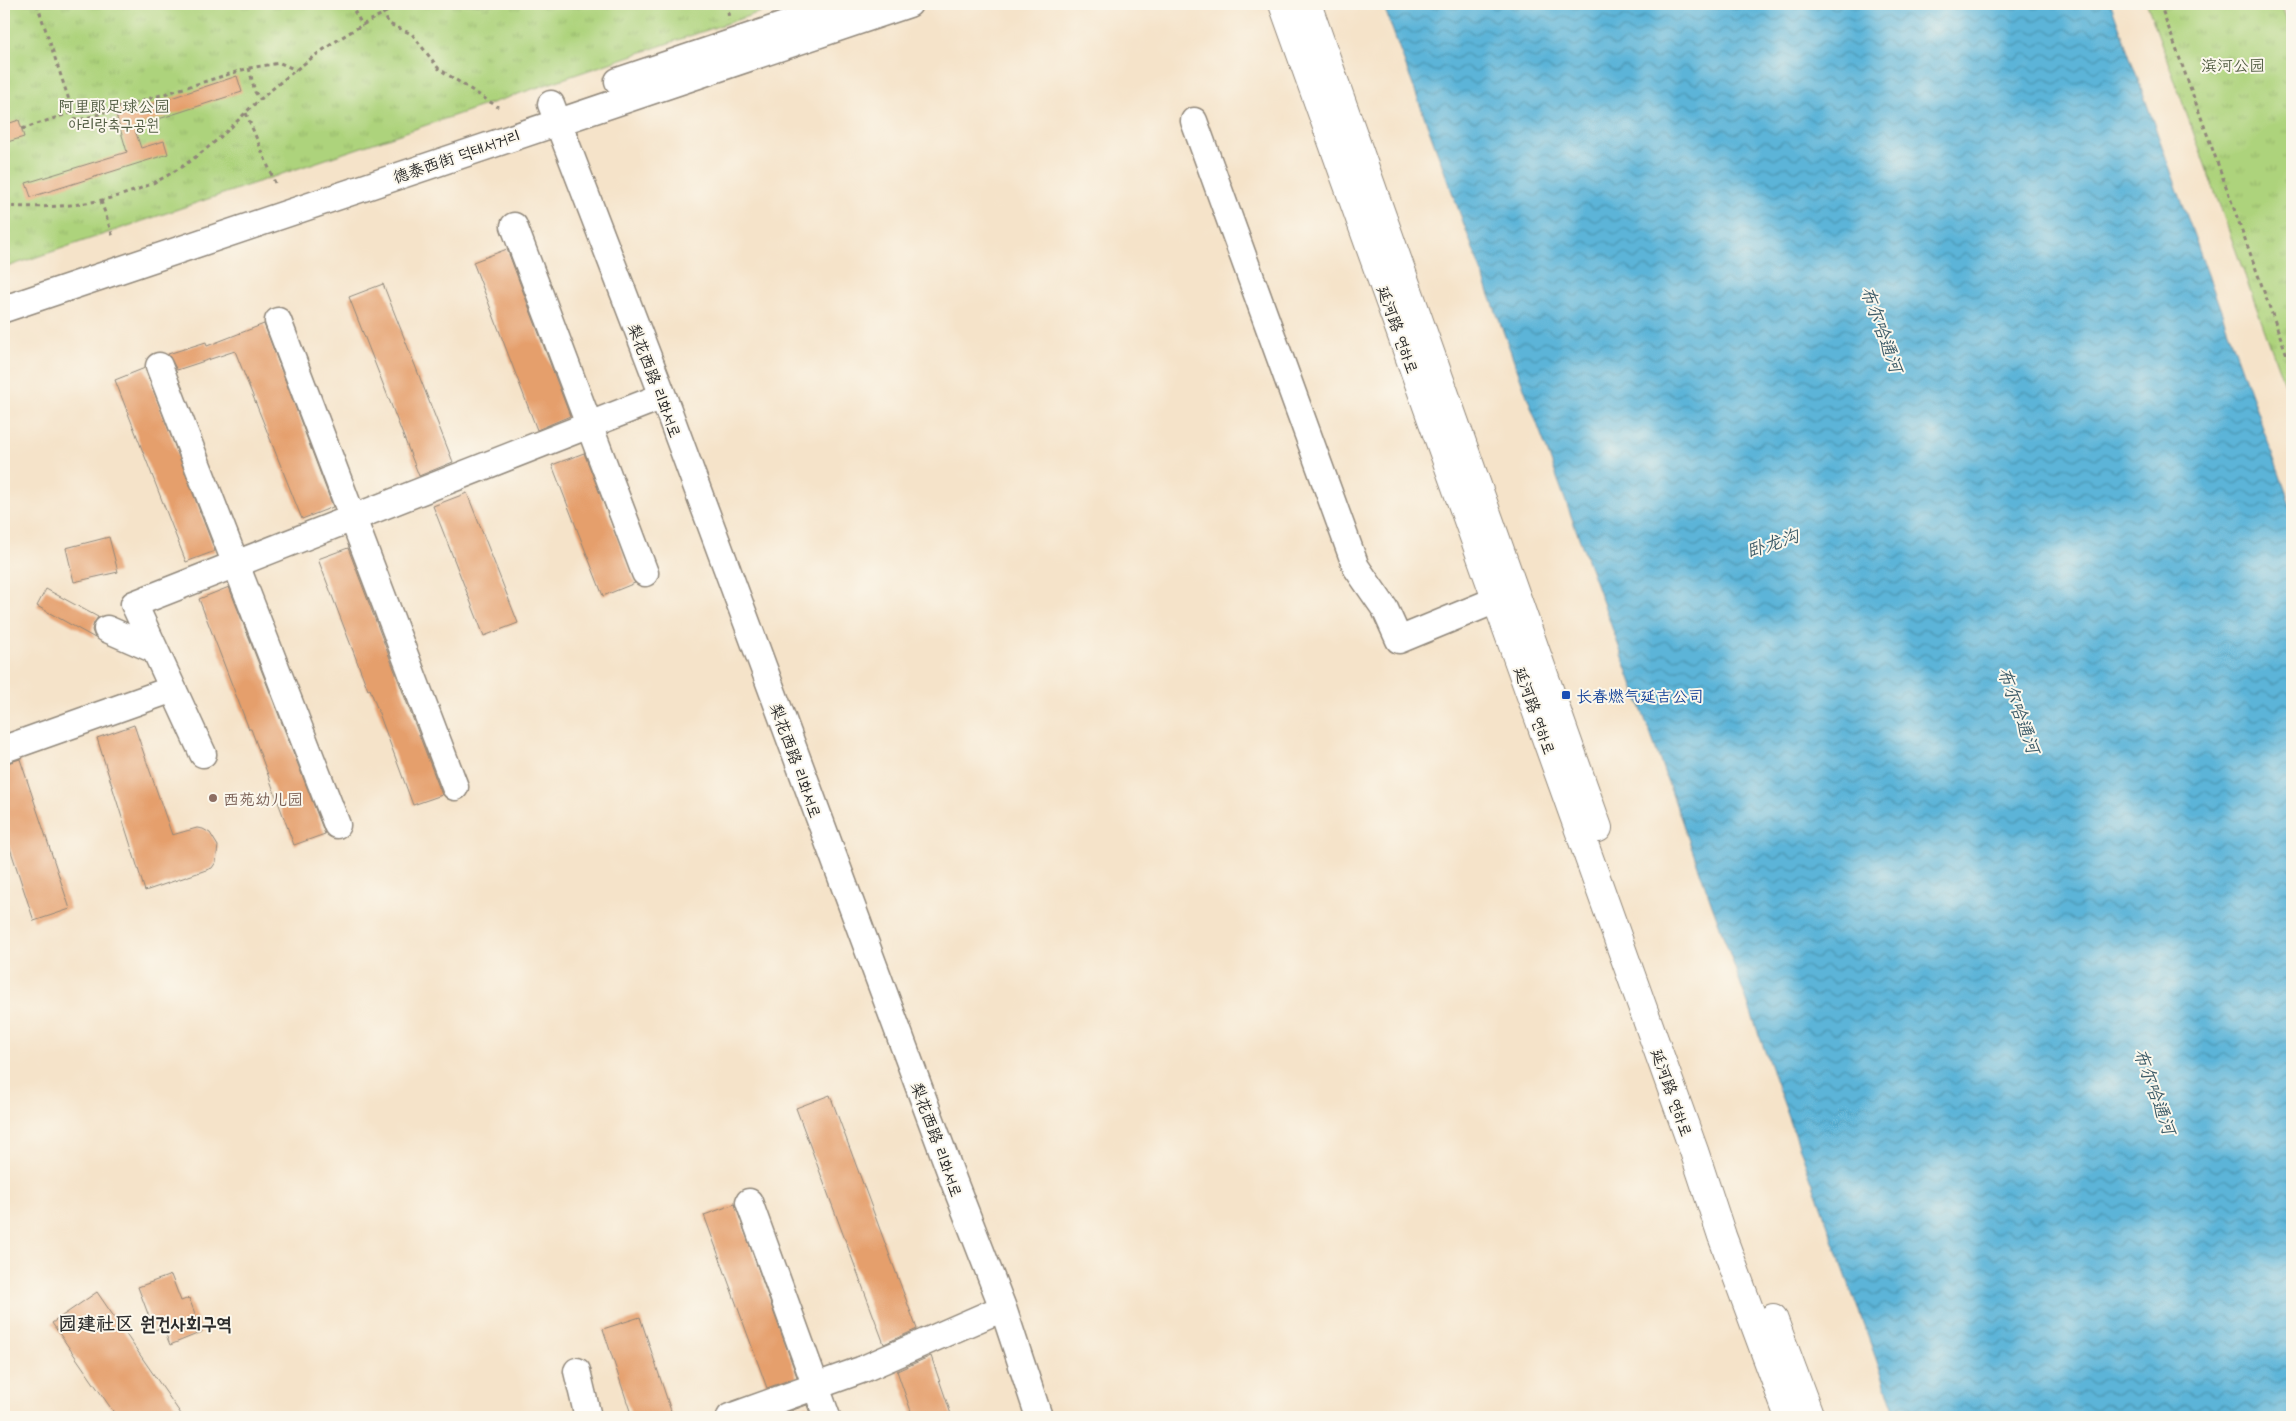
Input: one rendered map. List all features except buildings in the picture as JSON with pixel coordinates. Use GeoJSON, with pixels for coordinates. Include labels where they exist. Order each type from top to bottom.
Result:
{"type":"FeatureCollection","features":[{"type":"Feature","properties":{"kind":"main road","name":"延河路 연하로"},"geometry":{"type":"LineString","coordinates":[[1283,4],[1694,1150],[1722,1236],[1789,1417]]}},
{"type":"Feature","properties":{"kind":"main road","name":"延河路 연하로"},"geometry":{"type":"LineString","coordinates":[[1307,4],[1740,1232],[1810,1417]]}},
{"type":"Feature","properties":{"kind":"street","name":"德泰西街 덕태서거리"},"geometry":{"type":"LineString","coordinates":[[4,308],[554,112],[847,4]]}},
{"type":"Feature","properties":{"kind":"street","name":"德泰西街 덕태서거리"},"geometry":{"type":"LineString","coordinates":[[4,290],[554,112],[910,4]]}},
{"type":"Feature","properties":{"kind":"street","name":"梨花西路 리화서로"},"geometry":{"type":"LineString","coordinates":[[554,112],[663,396],[954,1182],[1003,1308],[1039,1417]]}},
{"type":"Feature","properties":{"kind":"street"},"geometry":{"type":"LineString","coordinates":[[1194,121],[1356,567],[1385,609],[1399,640],[1496,600]]}},
{"type":"Feature","properties":{"kind":"street"},"geometry":{"type":"LineString","coordinates":[[514,226],[645,573]]}},
{"type":"Feature","properties":{"kind":"street"},"geometry":{"type":"LineString","coordinates":[[278,321],[455,787]]}},
{"type":"Feature","properties":{"kind":"street"},"geometry":{"type":"LineString","coordinates":[[159,366],[337,824]]}},
{"type":"Feature","properties":{"kind":"street"},"geometry":{"type":"LineString","coordinates":[[203,754],[134,604],[663,396]]}},
{"type":"Feature","properties":{"kind":"street"},"geometry":{"type":"LineString","coordinates":[[107,629],[155,650]]}},
{"type":"Feature","properties":{"kind":"street"},"geometry":{"type":"LineString","coordinates":[[4,749],[173,689]]}},
{"type":"Feature","properties":{"kind":"street"},"geometry":{"type":"LineString","coordinates":[[749,1202],[827,1417]]}},
{"type":"Feature","properties":{"kind":"street"},"geometry":{"type":"LineString","coordinates":[[730,1417],[861,1370],[1003,1308]]}},
{"type":"Feature","properties":{"kind":"street"},"geometry":{"type":"LineString","coordinates":[[576,1371],[588,1417]]}},
{"type":"Feature","properties":{"kind":"path"},"geometry":{"type":"LineString","coordinates":[[37,4],[76,121],[250,68],[280,63],[296,70]]}},
{"type":"Feature","properties":{"kind":"path"},"geometry":{"type":"LineString","coordinates":[[350,4],[363,26]]}},
{"type":"Feature","properties":{"kind":"path"},"geometry":{"type":"LineString","coordinates":[[379,4],[389,24],[412,34],[439,69],[498,107]]}},
{"type":"Feature","properties":{"kind":"path"},"geometry":{"type":"LineString","coordinates":[[4,206],[41,208],[101,201],[156,182],[179,168],[225,133],[260,99],[296,70],[382,13],[403,4]]}},
{"type":"Feature","properties":{"kind":"path"},"geometry":{"type":"LineString","coordinates":[[727,4],[729,28]]}},
{"type":"Feature","properties":{"kind":"path"},"geometry":{"type":"LineString","coordinates":[[2160,4],[2292,369]]}},
{"type":"Feature","properties":{"kind":"path"},"geometry":{"type":"LineString","coordinates":[[250,68],[255,92],[260,99]]}},
{"type":"Feature","properties":{"kind":"path"},"geometry":{"type":"LineString","coordinates":[[22,129],[73,112]]}},
{"type":"Feature","properties":{"kind":"path"},"geometry":{"type":"LineString","coordinates":[[246,113],[275,182]]}},
{"type":"Feature","properties":{"kind":"path"},"geometry":{"type":"LineString","coordinates":[[101,201],[113,237]]}},
{"type":"Feature","properties":{"kind":"green space","name":"阿里郎足球公园 아리랑축구공원"},"geometry":{"type":"Polygon","coordinates":[[[4,4],[784,4],[4,268],[4,4]]]}},
{"type":"Feature","properties":{"kind":"green space","name":"滨河公园"},"geometry":{"type":"Polygon","coordinates":[[[2147,4],[2281,4],[2292,34],[2292,406],[2147,4]]]}},
{"type":"Feature","properties":{"kind":"water"},"geometry":{"type":"Polygon","coordinates":[[[1383,4],[2111,4],[2292,509],[2292,1417],[1897,1417],[1606,611],[1383,4]]]}},
{"type":"Feature","properties":{"kind":"place","name":"长春燃气延吉公司"},"geometry":{"type":"Point","coordinates":[1566,695]}},
{"type":"Feature","properties":{"kind":"place","name":"西苑幼儿园"},"geometry":{"type":"Point","coordinates":[213,798]}},
{"type":"Feature","properties":{"kind":"district","name":"园建社区 원건사회구역"},"geometry":{"type":"Point","coordinates":[145,1322]}},
{"type":"Feature","properties":{"kind":"water label","name":"布尔哈通河"},"geometry":{"type":"Point","coordinates":[1883,329]}},
{"type":"Feature","properties":{"kind":"water label","name":"卧龙沟"},"geometry":{"type":"Point","coordinates":[1772,542]}},
{"type":"Feature","properties":{"kind":"water label","name":"布尔哈通河"},"geometry":{"type":"Point","coordinates":[2020,710]}},
{"type":"Feature","properties":{"kind":"water label","name":"布尔哈通河"},"geometry":{"type":"Point","coordinates":[2156,1091]}}]}
